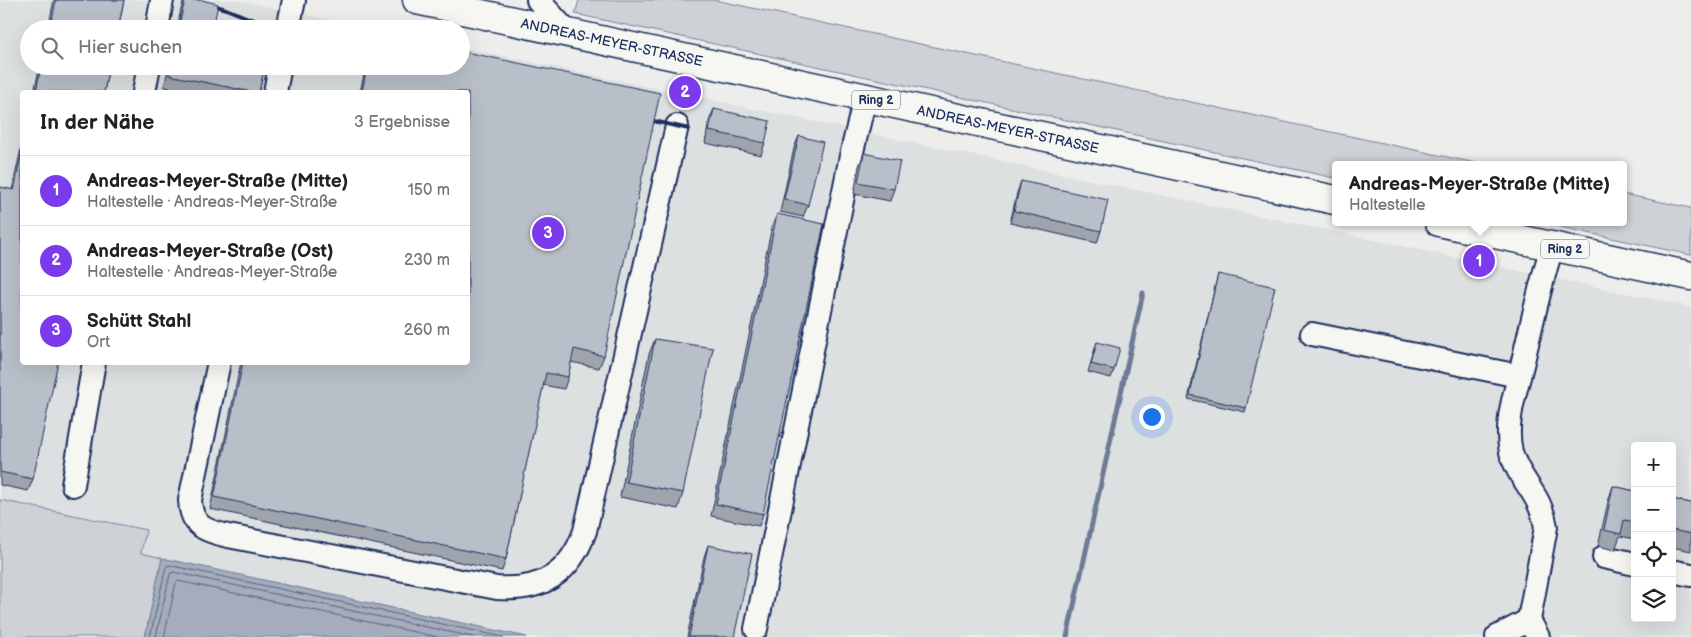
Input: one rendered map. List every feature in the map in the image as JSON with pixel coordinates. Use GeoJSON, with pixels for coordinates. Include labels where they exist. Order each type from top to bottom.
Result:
{"type":"FeatureCollection","features":[{"type":"Feature","properties":{"kind":"main road","name":"ANDREAS-MEYER-STRASSE"},"geometry":{"type":"LineString","coordinates":[[417,0],[1332,199]]}},
{"type":"Feature","properties":{"kind":"main road","name":"Ring 2"},"geometry":{"type":"LineString","coordinates":[[1458,226],[1691,276]]}},
{"type":"Feature","properties":{"kind":"lane"},"geometry":{"type":"LineString","coordinates":[[159,20],[162,0]]}},
{"type":"Feature","properties":{"kind":"lane"},"geometry":{"type":"LineString","coordinates":[[290,20],[294,0]]}},
{"type":"Feature","properties":{"kind":"lane"},"geometry":{"type":"LineString","coordinates":[[538,0],[567,32]]}},
{"type":"Feature","properties":{"kind":"lane"},"geometry":{"type":"LineString","coordinates":[[144,90],[147,75]]}},
{"type":"Feature","properties":{"kind":"lane"},"geometry":{"type":"LineString","coordinates":[[275,90],[278,75]]}},
{"type":"Feature","properties":{"kind":"lane"},"geometry":{"type":"LineString","coordinates":[[756,629],[851,156],[865,98]]}},
{"type":"Feature","properties":{"kind":"lane"},"geometry":{"type":"LineString","coordinates":[[218,365],[190,500],[191,512],[202,527],[212,533],[496,588],[516,589],[534,586],[552,578],[568,564],[579,549],[585,531],[677,126]]}},
{"type":"Feature","properties":{"kind":"lane"},"geometry":{"type":"LineString","coordinates":[[1497,637],[1534,629],[1546,528],[1544,512],[1538,498],[1512,454],[1508,434],[1512,402],[1539,289],[1552,246]]}},
{"type":"Feature","properties":{"kind":"lane"},"geometry":{"type":"LineString","coordinates":[[1312,334],[1519,376]]}},
{"type":"Feature","properties":{"kind":"lane"},"geometry":{"type":"LineString","coordinates":[[73,485],[93,365]]}},
{"type":"Feature","properties":{"kind":"lane"},"geometry":{"type":"LineString","coordinates":[[1604,557],[1631,563]]}},
{"type":"Feature","properties":{"kind":"lane"},"geometry":{"type":"LineString","coordinates":[[1676,572],[1691,575]]}},
{"type":"Feature","properties":{"kind":"shaded area"},"geometry":{"type":"Polygon","coordinates":[[[0,0],[236,0],[330,20],[20,20],[20,75],[470,75],[470,49],[1691,307],[1691,637],[527,637],[141,554],[146,530],[0,500],[0,0]]]}},
{"type":"Feature","properties":{"kind":"shaded area"},"geometry":{"type":"Polygon","coordinates":[[[579,0],[715,0],[1466,161],[1332,161],[1332,177],[575,14],[579,0]]]}},
{"type":"Feature","properties":{"kind":"shaded area"},"geometry":{"type":"Polygon","coordinates":[[[1627,195],[1691,208],[1691,255],[1556,226],[1627,226],[1627,195]]]}},
{"type":"Feature","properties":{"kind":"shaded area"},"geometry":{"type":"Polygon","coordinates":[[[0,500],[146,530],[141,553],[162,558],[145,637],[0,637],[0,500]]]}},
{"type":"Feature","properties":{"kind":"water"},"geometry":{"type":"Polygon","coordinates":[[[162,558],[527,637],[145,637],[162,558]]]}},
{"type":"Feature","properties":{"kind":"building"},"geometry":{"type":"Polygon","coordinates":[[[56,0],[124,0],[120,20],[52,20],[56,0]]]}},
{"type":"Feature","properties":{"kind":"building"},"geometry":{"type":"Polygon","coordinates":[[[185,0],[202,0],[218,4],[215,20],[180,20],[185,0]]]}},
{"type":"Feature","properties":{"kind":"building"},"geometry":{"type":"Polygon","coordinates":[[[470,53],[660,93],[604,356],[574,349],[568,377],[546,373],[506,559],[214,497],[242,365],[470,365],[470,90],[362,90],[365,75],[470,75],[470,53]]]}},
{"type":"Feature","properties":{"kind":"building"},"geometry":{"type":"Polygon","coordinates":[[[39,75],[107,75],[104,90],[36,90],[39,75]]]}},
{"type":"Feature","properties":{"kind":"building"},"geometry":{"type":"Polygon","coordinates":[[[169,75],[263,75],[259,90],[242,90],[169,75]]]}},
{"type":"Feature","properties":{"kind":"building"},"geometry":{"type":"Polygon","coordinates":[[[714,109],[770,121],[765,143],[709,131],[714,109]]]}},
{"type":"Feature","properties":{"kind":"building"},"geometry":{"type":"Polygon","coordinates":[[[799,136],[823,142],[808,205],[784,199],[799,136]]]}},
{"type":"Feature","properties":{"kind":"building"},"geometry":{"type":"Polygon","coordinates":[[[864,153],[900,161],[894,189],[858,182],[864,153]]]}},
{"type":"Feature","properties":{"kind":"building"},"geometry":{"type":"Polygon","coordinates":[[[20,162],[20,365],[57,365],[33,479],[0,472],[0,187],[14,190],[20,162]]]}},
{"type":"Feature","properties":{"kind":"building"},"geometry":{"type":"Polygon","coordinates":[[[1021,181],[1108,200],[1101,231],[1014,211],[1021,181]]]}},
{"type":"Feature","properties":{"kind":"building"},"geometry":{"type":"Polygon","coordinates":[[[777,214],[824,224],[763,514],[716,504],[777,214]]]}},
{"type":"Feature","properties":{"kind":"building"},"geometry":{"type":"Polygon","coordinates":[[[1218,274],[1275,287],[1246,408],[1190,395],[1218,274]]]}},
{"type":"Feature","properties":{"kind":"building"},"geometry":{"type":"Polygon","coordinates":[[[655,339],[713,348],[683,493],[626,482],[655,339]]]}},
{"type":"Feature","properties":{"kind":"building"},"geometry":{"type":"Polygon","coordinates":[[[1097,342],[1120,348],[1114,370],[1091,364],[1097,342]]]}},
{"type":"Feature","properties":{"kind":"building"},"geometry":{"type":"Polygon","coordinates":[[[1613,486],[1631,490],[1631,521],[1624,520],[1621,534],[1604,530],[1613,486]]]}},
{"type":"Feature","properties":{"kind":"building"},"geometry":{"type":"Polygon","coordinates":[[[1676,500],[1691,503],[1691,534],[1676,531],[1676,500]]]}},
{"type":"Feature","properties":{"kind":"building"},"geometry":{"type":"Polygon","coordinates":[[[708,545],[752,554],[734,637],[689,637],[708,545]]]}},
{"type":"Feature","properties":{"kind":"waterway"},"geometry":{"type":"LineString","coordinates":[[1067,637],[1143,293]]}},
{"type":"Feature","properties":{"kind":"railway"},"geometry":{"type":"LineString","coordinates":[[195,0],[226,9],[254,20]]}},
{"type":"Feature","properties":{"kind":"railway"},"geometry":{"type":"LineString","coordinates":[[640,118],[689,129]]}},
{"type":"Feature","properties":{"kind":"place","name":"Andreas-Meyer-Straße (Ost)"},"geometry":{"type":"Point","coordinates":[685,92]}},
{"type":"Feature","properties":{"kind":"place","name":"Schütt Stahl"},"geometry":{"type":"Point","coordinates":[548,233]}},
{"type":"Feature","properties":{"kind":"place","name":"Andreas-Meyer-Straße (Mitte)"},"geometry":{"type":"Point","coordinates":[1479,261]}}]}
